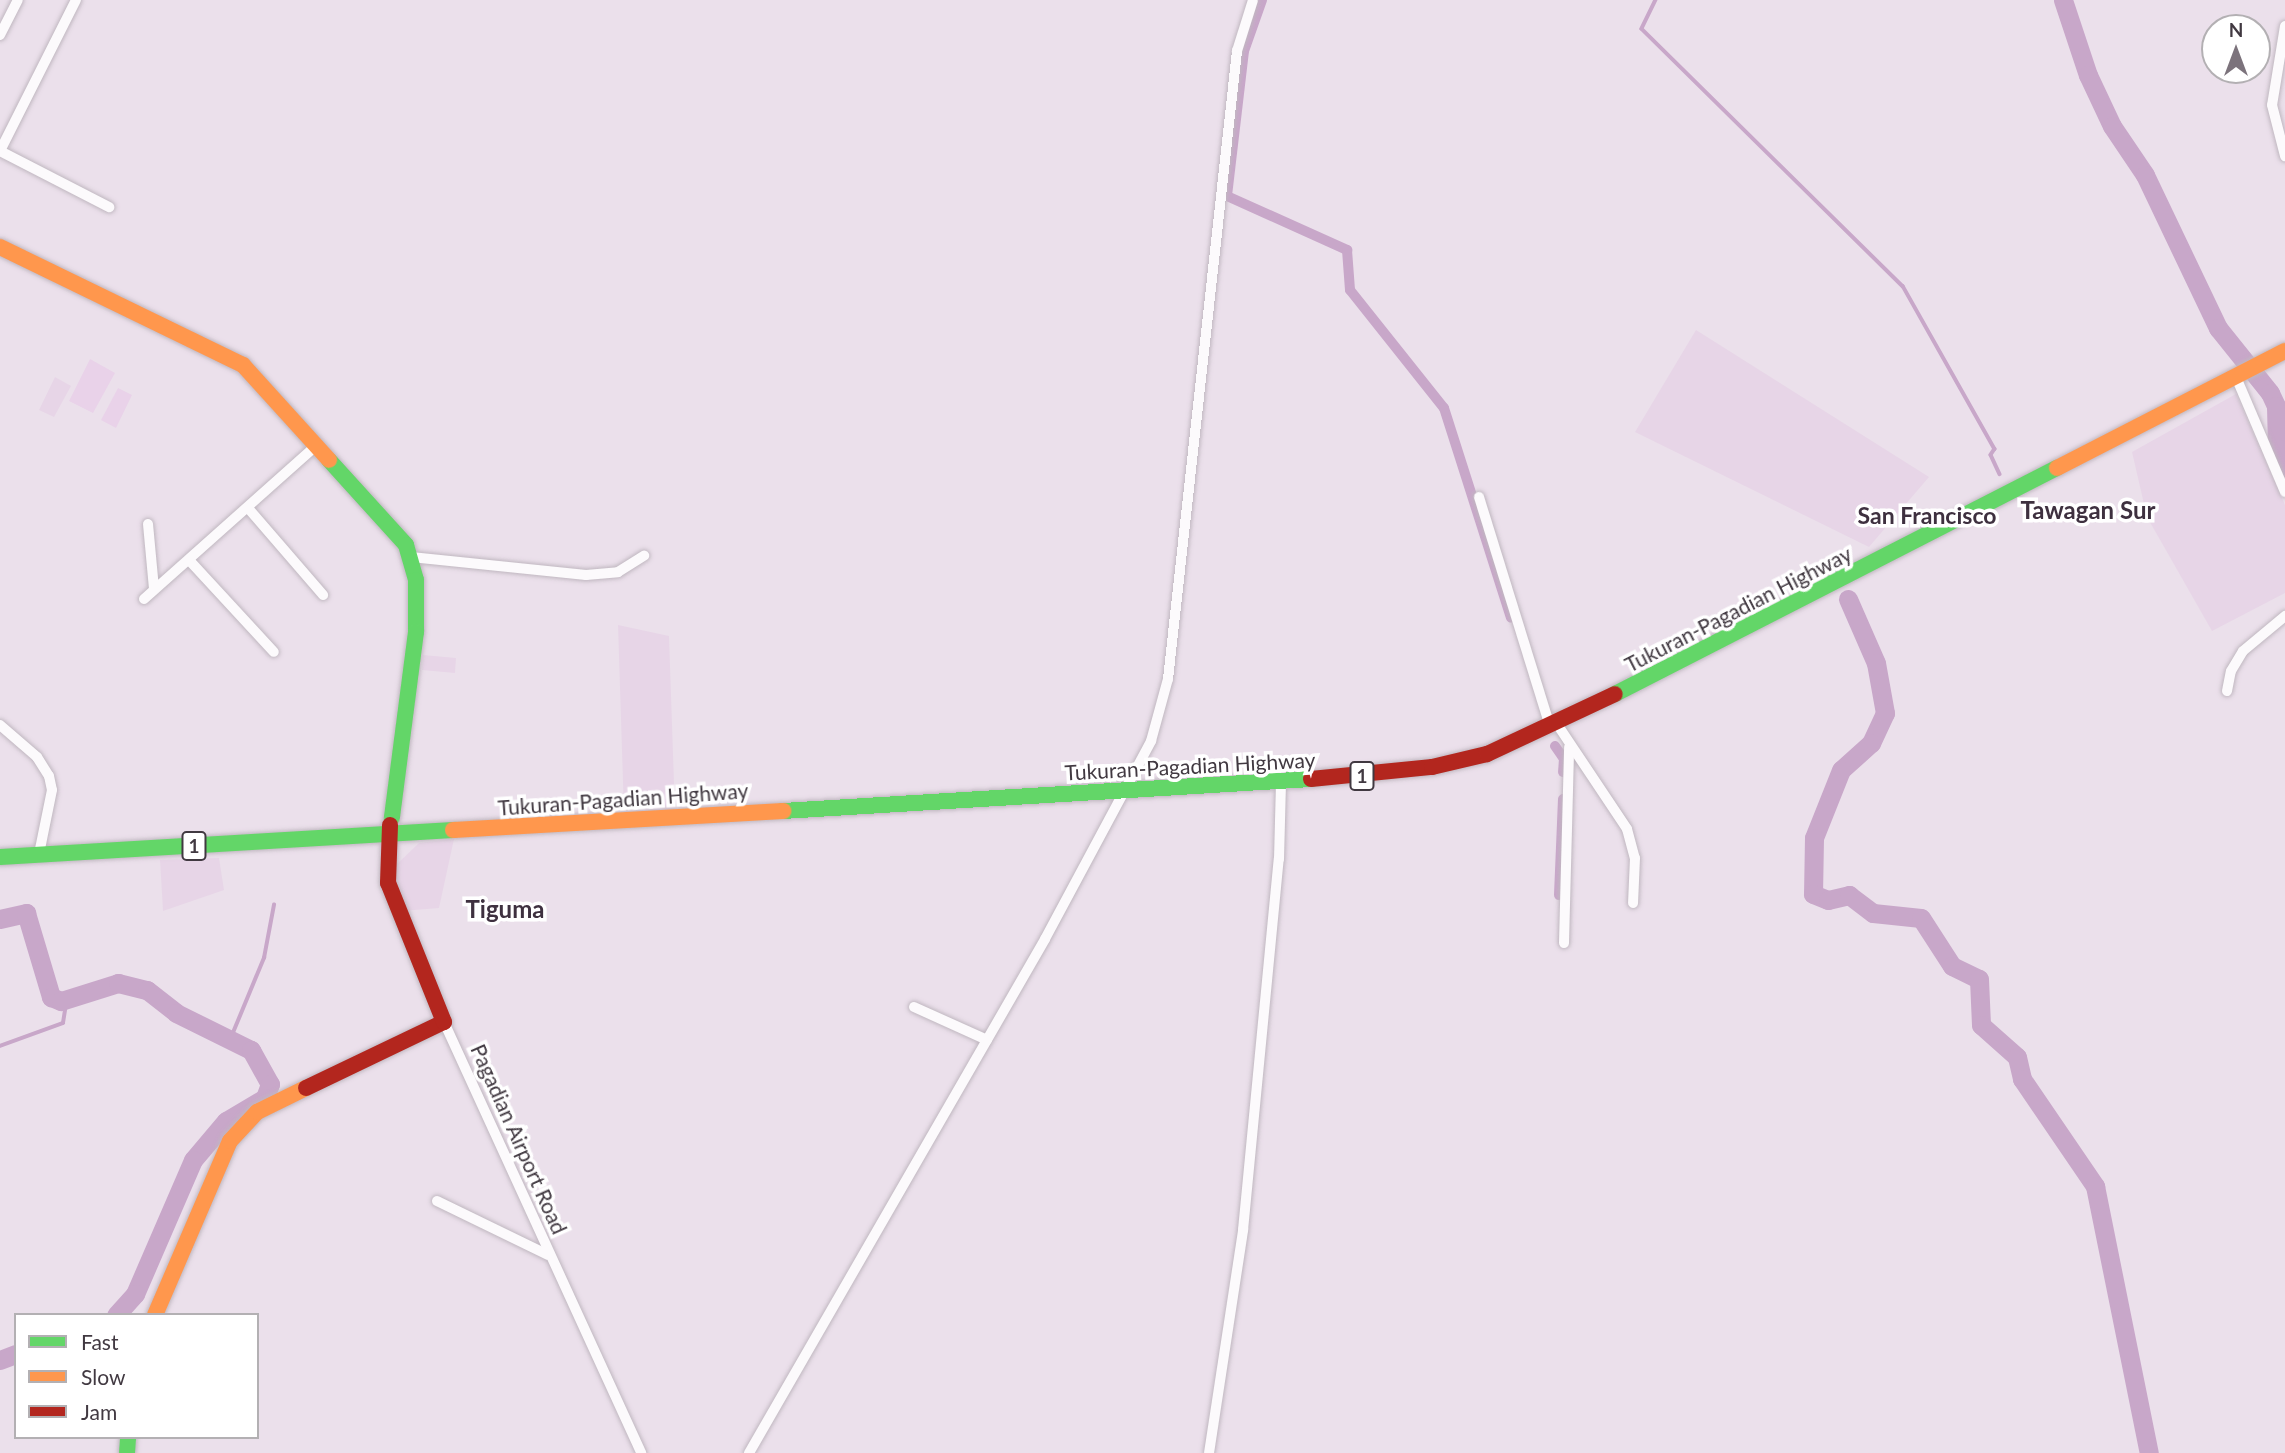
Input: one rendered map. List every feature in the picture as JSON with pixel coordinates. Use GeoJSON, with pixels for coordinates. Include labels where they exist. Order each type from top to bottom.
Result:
{"type":"FeatureCollection","features":[{"type":"Feature","properties":{"kind":"main road"},"geometry":{"type":"LineString","coordinates":[[0,247],[219,351],[243,365],[386,519],[411,558]]}},
{"type":"Feature","properties":{"kind":"main road","name":"Tukuran-Pagadian Highway"},"geometry":{"type":"LineString","coordinates":[[0,857],[1128,792],[1281,782],[1432,767],[1487,754],[1553,725],[2282,352]]}},
{"type":"Feature","properties":{"kind":"main road","name":"Pagadian Airport Road"},"geometry":{"type":"LineString","coordinates":[[411,558],[416,632],[388,835],[388,883],[444,1022]]}},
{"type":"Feature","properties":{"kind":"main road"},"geometry":{"type":"LineString","coordinates":[[156,1313],[230,1141],[257,1112],[444,1022]]}},
{"type":"Feature","properties":{"kind":"street"},"geometry":{"type":"LineString","coordinates":[[0,35],[18,0]]}},
{"type":"Feature","properties":{"kind":"street"},"geometry":{"type":"LineString","coordinates":[[76,0],[0,151],[109,207]]}},
{"type":"Feature","properties":{"kind":"street"},"geometry":{"type":"LineString","coordinates":[[749,1453],[1128,792],[1151,741],[1168,679],[1237,51],[1253,0]]}},
{"type":"Feature","properties":{"kind":"street"},"geometry":{"type":"LineString","coordinates":[[2285,26],[2272,106],[2285,156]]}},
{"type":"Feature","properties":{"kind":"street"},"geometry":{"type":"LineString","coordinates":[[2241,374],[2285,492]]}},
{"type":"Feature","properties":{"kind":"street"},"geometry":{"type":"LineString","coordinates":[[144,599],[316,446]]}},
{"type":"Feature","properties":{"kind":"street"},"geometry":{"type":"LineString","coordinates":[[1479,497],[1553,725],[1632,842],[1633,903]]}},
{"type":"Feature","properties":{"kind":"street"},"geometry":{"type":"LineString","coordinates":[[247,509],[323,595]]}},
{"type":"Feature","properties":{"kind":"street"},"geometry":{"type":"LineString","coordinates":[[148,524],[154,589]]}},
{"type":"Feature","properties":{"kind":"street"},"geometry":{"type":"LineString","coordinates":[[411,558],[586,575],[618,572],[644,556]]}},
{"type":"Feature","properties":{"kind":"street"},"geometry":{"type":"LineString","coordinates":[[189,560],[274,652]]}},
{"type":"Feature","properties":{"kind":"street"},"geometry":{"type":"LineString","coordinates":[[2227,691],[2231,671],[2243,651],[2285,616]]}},
{"type":"Feature","properties":{"kind":"street"},"geometry":{"type":"LineString","coordinates":[[0,725],[37,757],[49,776],[52,790],[39,854]]}},
{"type":"Feature","properties":{"kind":"street"},"geometry":{"type":"LineString","coordinates":[[1564,943],[1569,747]]}},
{"type":"Feature","properties":{"kind":"street"},"geometry":{"type":"LineString","coordinates":[[1209,1453],[1243,1230],[1279,859],[1281,782]]}},
{"type":"Feature","properties":{"kind":"street"},"geometry":{"type":"LineString","coordinates":[[914,1007],[987,1041]]}},
{"type":"Feature","properties":{"kind":"street","name":"Pagadian Airport Road"},"geometry":{"type":"LineString","coordinates":[[444,1022],[640,1453]]}},
{"type":"Feature","properties":{"kind":"street"},"geometry":{"type":"LineString","coordinates":[[437,1201],[548,1255]]}},
{"type":"Feature","properties":{"kind":"shaded area"},"geometry":{"type":"Polygon","coordinates":[[[1696,330],[1929,477],[1869,547],[1635,432],[1696,330]]]}},
{"type":"Feature","properties":{"kind":"shaded area"},"geometry":{"type":"Polygon","coordinates":[[[90,359],[115,373],[93,413],[69,401],[90,359]]]}},
{"type":"Feature","properties":{"kind":"shaded area"},"geometry":{"type":"Polygon","coordinates":[[[55,377],[71,386],[54,417],[39,410],[55,377]]]}},
{"type":"Feature","properties":{"kind":"shaded area"},"geometry":{"type":"Polygon","coordinates":[[[118,388],[132,395],[116,428],[101,420],[118,388]]]}},
{"type":"Feature","properties":{"kind":"shaded area"},"geometry":{"type":"Polygon","coordinates":[[[2236,394],[2285,505],[2285,593],[2212,631],[2147,517],[2132,452],[2236,394]]]}},
{"type":"Feature","properties":{"kind":"shaded area"},"geometry":{"type":"Polygon","coordinates":[[[618,625],[669,636],[675,812],[624,814],[618,625]]]}},
{"type":"Feature","properties":{"kind":"shaded area"},"geometry":{"type":"Polygon","coordinates":[[[423,655],[456,658],[455,673],[422,670],[423,655]]]}},
{"type":"Feature","properties":{"kind":"shaded area"},"geometry":{"type":"Polygon","coordinates":[[[454,839],[439,908],[402,911],[394,867],[419,843],[454,839]]]}},
{"type":"Feature","properties":{"kind":"shaded area"},"geometry":{"type":"Polygon","coordinates":[[[219,858],[224,890],[163,911],[160,860],[219,858]]]}},
{"type":"Feature","properties":{"kind":"waterway"},"geometry":{"type":"LineString","coordinates":[[1262,0],[1244,51],[1227,196],[1347,250],[1350,290],[1444,408],[1511,618]]}},
{"type":"Feature","properties":{"kind":"waterway"},"geometry":{"type":"LineString","coordinates":[[1656,0],[1642,29],[1903,286],[1995,449],[1991,455],[2000,474]]}},
{"type":"Feature","properties":{"kind":"waterway"},"geometry":{"type":"LineString","coordinates":[[2063,0],[2088,75],[2112,126],[2145,175],[2218,328],[2270,393],[2276,406],[2277,448],[2285,467]]}},
{"type":"Feature","properties":{"kind":"waterway"},"geometry":{"type":"LineString","coordinates":[[1829,568],[1836,564]]}},
{"type":"Feature","properties":{"kind":"waterway"},"geometry":{"type":"LineString","coordinates":[[1848,599],[1876,663],[1885,713],[1871,743],[1841,770],[1814,838],[1813,894],[1828,900],[1849,895],[1873,913],[1921,918],[1952,966],[1979,979],[1981,1025],[2017,1057],[2022,1079],[2095,1186],[2149,1453]]}},
{"type":"Feature","properties":{"kind":"waterway"},"geometry":{"type":"LineString","coordinates":[[1555,746],[1564,759],[1563,772]]}},
{"type":"Feature","properties":{"kind":"waterway"},"geometry":{"type":"LineString","coordinates":[[1559,895],[1563,799]]}},
{"type":"Feature","properties":{"kind":"waterway"},"geometry":{"type":"LineString","coordinates":[[230,1040],[264,958],[274,905]]}},
{"type":"Feature","properties":{"kind":"waterway"},"geometry":{"type":"LineString","coordinates":[[0,919],[26,913],[51,997],[61,1001],[118,983],[147,990],[176,1013],[251,1050],[270,1084],[265,1098],[226,1121],[193,1160],[135,1294],[118,1313]]}},
{"type":"Feature","properties":{"kind":"waterway"},"geometry":{"type":"LineString","coordinates":[[0,1046],[63,1023],[67,999]]}},
{"type":"Feature","properties":{"kind":"waterway"},"geometry":{"type":"LineString","coordinates":[[0,1360],[14,1355]]}},
{"type":"Feature","properties":{"kind":"traffic: fast"},"geometry":{"type":"LineString","coordinates":[[329,460],[406,545],[416,580],[416,632],[392,817]]}},
{"type":"Feature","properties":{"kind":"traffic: fast"},"geometry":{"type":"LineString","coordinates":[[1615,694],[2057,468]]}},
{"type":"Feature","properties":{"kind":"traffic: fast"},"geometry":{"type":"LineString","coordinates":[[783,811],[1311,779]]}},
{"type":"Feature","properties":{"kind":"traffic: fast"},"geometry":{"type":"LineString","coordinates":[[0,857],[453,830]]}},
{"type":"Feature","properties":{"kind":"traffic: fast"},"geometry":{"type":"LineString","coordinates":[[127,1453],[128,1439]]}},
{"type":"Feature","properties":{"kind":"traffic: slow"},"geometry":{"type":"LineString","coordinates":[[0,247],[243,365],[329,460]]}},
{"type":"Feature","properties":{"kind":"traffic: slow"},"geometry":{"type":"LineString","coordinates":[[2057,468],[2285,351]]}},
{"type":"Feature","properties":{"kind":"traffic: slow"},"geometry":{"type":"LineString","coordinates":[[453,830],[783,811]]}},
{"type":"Feature","properties":{"kind":"traffic: slow"},"geometry":{"type":"LineString","coordinates":[[156,1313],[230,1141],[257,1112],[306,1088]]}},
{"type":"Feature","properties":{"kind":"traffic: jam"},"geometry":{"type":"LineString","coordinates":[[1311,779],[1432,767],[1487,754],[1615,694]]}},
{"type":"Feature","properties":{"kind":"traffic: jam"},"geometry":{"type":"LineString","coordinates":[[306,1088],[444,1022],[388,883],[390,825]]}},
{"type":"Feature","properties":{"kind":"district","name":"Tawagan Sur"},"geometry":{"type":"Point","coordinates":[2088,510]}},
{"type":"Feature","properties":{"kind":"district","name":"San Francisco"},"geometry":{"type":"Point","coordinates":[1927,515]}},
{"type":"Feature","properties":{"kind":"district","name":"Tiguma"},"geometry":{"type":"Point","coordinates":[505,909]}}]}
